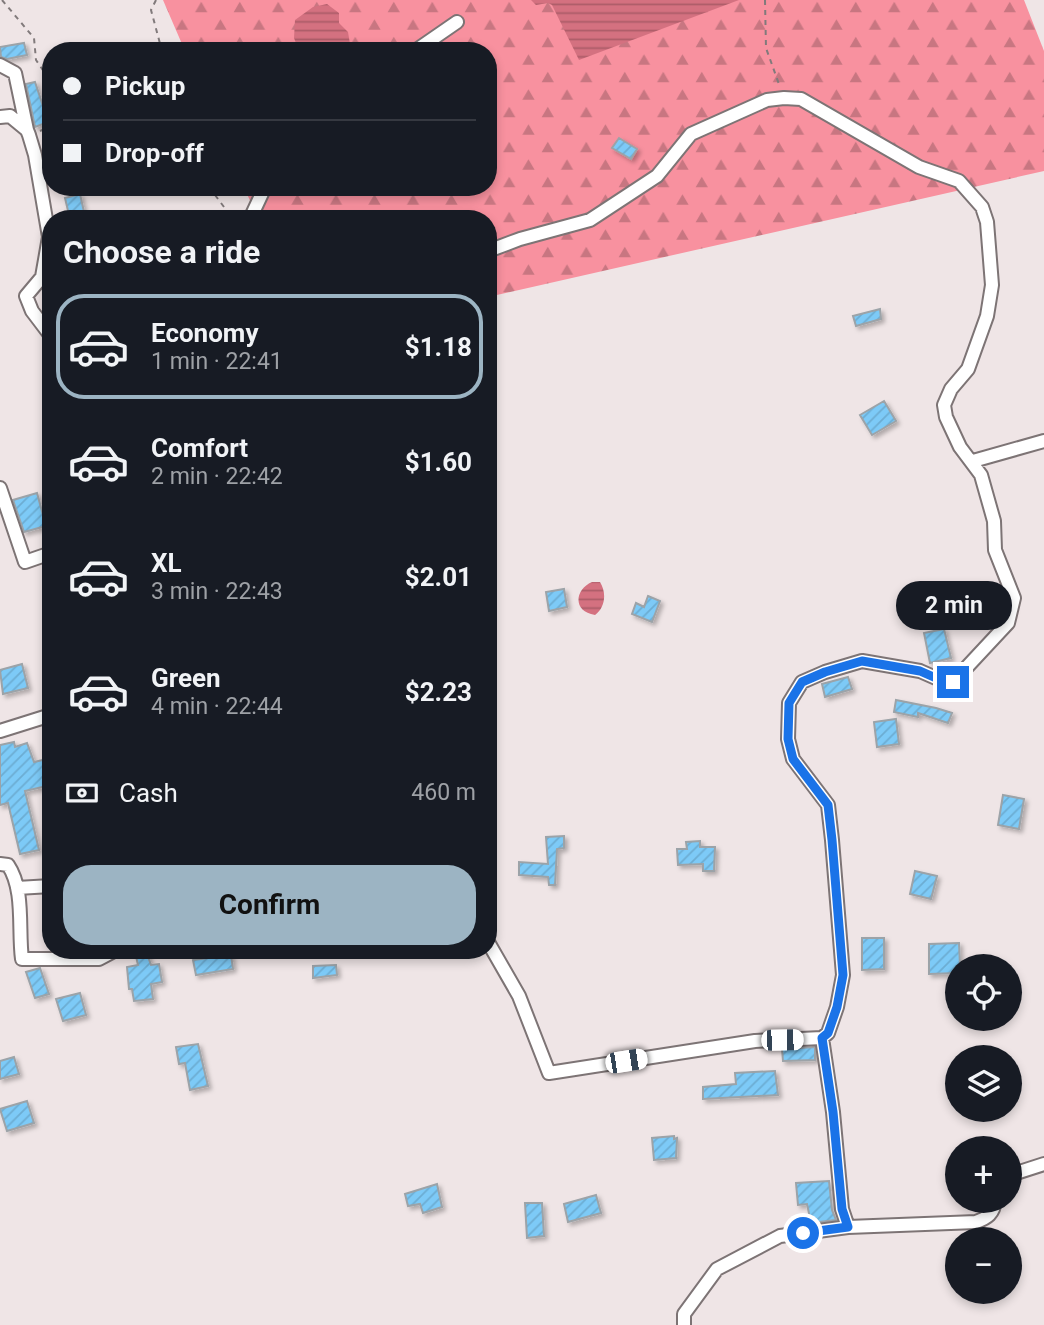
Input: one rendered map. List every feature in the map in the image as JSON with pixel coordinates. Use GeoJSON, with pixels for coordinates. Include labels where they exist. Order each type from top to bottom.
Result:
{"type":"FeatureCollection","features":[{"type":"Feature","properties":{"kind":"street"},"geometry":{"type":"LineString","coordinates":[[428,42],[457,22]]}},
{"type":"Feature","properties":{"kind":"street"},"geometry":{"type":"LineString","coordinates":[[0,65],[15,73],[42,196]]}},
{"type":"Feature","properties":{"kind":"street"},"geometry":{"type":"LineString","coordinates":[[497,248],[590,220],[657,176],[691,134],[767,100],[801,99],[919,167],[959,181],[982,207],[987,222],[992,285],[986,316],[968,369],[946,397],[944,405],[946,416],[961,447],[981,475],[995,521],[995,550],[1014,598],[1007,623],[953,682],[945,682],[920,671],[862,661],[802,682],[789,703],[788,739],[793,759],[828,805],[832,840],[843,975],[837,1007],[828,1033],[822,1038],[755,1041],[550,1073],[519,996],[497,958]]}},
{"type":"Feature","properties":{"kind":"street"},"geometry":{"type":"LineString","coordinates":[[0,117],[10,116],[27,130]]}},
{"type":"Feature","properties":{"kind":"street"},"geometry":{"type":"LineString","coordinates":[[42,276],[26,296],[32,311],[42,324]]}},
{"type":"Feature","properties":{"kind":"street"},"geometry":{"type":"LineString","coordinates":[[973,461],[1044,441]]}},
{"type":"Feature","properties":{"kind":"street"},"geometry":{"type":"LineString","coordinates":[[0,488],[25,562],[42,556]]}},
{"type":"Feature","properties":{"kind":"street"},"geometry":{"type":"LineString","coordinates":[[0,732],[42,718]]}},
{"type":"Feature","properties":{"kind":"street"},"geometry":{"type":"LineString","coordinates":[[0,864],[8,865],[17,888],[22,959],[99,959]]}},
{"type":"Feature","properties":{"kind":"street"},"geometry":{"type":"LineString","coordinates":[[17,888],[42,887]]}},
{"type":"Feature","properties":{"kind":"street"},"geometry":{"type":"LineString","coordinates":[[822,1038],[833,1112],[842,1209],[848,1227]]}},
{"type":"Feature","properties":{"kind":"street"},"geometry":{"type":"LineString","coordinates":[[1022,1171],[1044,1164]]}},
{"type":"Feature","properties":{"kind":"street"},"geometry":{"type":"LineString","coordinates":[[684,1325],[684,1314],[717,1269],[780,1236],[848,1227],[976,1222],[990,1213]]}},
{"type":"Feature","properties":{"kind":"path"},"geometry":{"type":"LineString","coordinates":[[2,0],[34,38],[36,60],[42,69]]}},
{"type":"Feature","properties":{"kind":"path"},"geometry":{"type":"LineString","coordinates":[[156,0],[151,10],[160,42]]}},
{"type":"Feature","properties":{"kind":"path"},"geometry":{"type":"LineString","coordinates":[[765,0],[766,48],[784,98]]}},
{"type":"Feature","properties":{"kind":"green space"},"geometry":{"type":"Polygon","coordinates":[[[163,0],[1024,0],[1044,51],[1044,171],[497,295],[497,210],[254,210],[248,196],[497,196],[497,42],[181,42],[163,0]]]}},
{"type":"Feature","properties":{"kind":"shaded area"},"geometry":{"type":"Polygon","coordinates":[[[531,0],[739,0],[579,60],[552,5],[536,5],[531,0]]]}},
{"type":"Feature","properties":{"kind":"shaded area"},"geometry":{"type":"Polygon","coordinates":[[[327,4],[339,13],[339,23],[348,32],[350,42],[296,42],[295,20],[313,7],[327,4]]]}},
{"type":"Feature","properties":{"kind":"shaded area"},"geometry":{"type":"Polygon","coordinates":[[[592,582],[600,582],[604,595],[603,604],[595,615],[583,610],[578,600],[582,590],[592,582]]]}},
{"type":"Feature","properties":{"kind":"building"},"geometry":{"type":"Polygon","coordinates":[[[24,43],[27,55],[7,59],[1,57],[0,47],[24,43]]]}},
{"type":"Feature","properties":{"kind":"building"},"geometry":{"type":"Polygon","coordinates":[[[35,82],[42,103],[42,124],[35,127],[26,84],[35,82]]]}},
{"type":"Feature","properties":{"kind":"building"},"geometry":{"type":"Polygon","coordinates":[[[619,138],[637,149],[631,159],[612,148],[619,138]]]}},
{"type":"Feature","properties":{"kind":"building"},"geometry":{"type":"Polygon","coordinates":[[[80,196],[84,210],[68,210],[65,198],[80,196]]]}},
{"type":"Feature","properties":{"kind":"building"},"geometry":{"type":"Polygon","coordinates":[[[880,309],[881,319],[856,326],[853,316],[880,309]]]}},
{"type":"Feature","properties":{"kind":"building"},"geometry":{"type":"Polygon","coordinates":[[[884,401],[896,421],[872,435],[860,415],[884,401]]]}},
{"type":"Feature","properties":{"kind":"building"},"geometry":{"type":"Polygon","coordinates":[[[37,493],[42,511],[42,527],[24,532],[13,500],[37,493]]]}},
{"type":"Feature","properties":{"kind":"building"},"geometry":{"type":"Polygon","coordinates":[[[564,589],[567,607],[549,611],[546,592],[564,589]]]}},
{"type":"Feature","properties":{"kind":"building"},"geometry":{"type":"Polygon","coordinates":[[[648,596],[660,601],[652,622],[632,614],[636,603],[644,607],[648,596]]]}},
{"type":"Feature","properties":{"kind":"building"},"geometry":{"type":"Polygon","coordinates":[[[944,629],[951,658],[930,663],[924,633],[944,629]]]}},
{"type":"Feature","properties":{"kind":"building"},"geometry":{"type":"Polygon","coordinates":[[[22,664],[28,688],[3,694],[0,670],[22,664]]]}},
{"type":"Feature","properties":{"kind":"building"},"geometry":{"type":"Polygon","coordinates":[[[848,677],[852,689],[825,697],[822,684],[848,677]]]}},
{"type":"Feature","properties":{"kind":"building"},"geometry":{"type":"Polygon","coordinates":[[[896,700],[952,713],[948,723],[918,713],[918,717],[894,712],[896,700]]]}},
{"type":"Feature","properties":{"kind":"building"},"geometry":{"type":"Polygon","coordinates":[[[896,719],[899,744],[877,747],[874,722],[896,719]]]}},
{"type":"Feature","properties":{"kind":"building"},"geometry":{"type":"Polygon","coordinates":[[[14,742],[15,747],[27,743],[34,762],[42,760],[42,787],[25,791],[39,850],[20,854],[8,803],[0,805],[0,745],[14,742]]]}},
{"type":"Feature","properties":{"kind":"building"},"geometry":{"type":"Polygon","coordinates":[[[1003,795],[1024,799],[1019,829],[998,825],[1003,795]]]}},
{"type":"Feature","properties":{"kind":"building"},"geometry":{"type":"Polygon","coordinates":[[[564,836],[564,848],[557,849],[555,885],[549,885],[548,877],[519,875],[519,862],[548,864],[546,837],[564,836]]]}},
{"type":"Feature","properties":{"kind":"building"},"geometry":{"type":"Polygon","coordinates":[[[700,841],[700,847],[715,847],[714,871],[703,871],[703,864],[678,865],[677,849],[687,849],[686,842],[700,841]]]}},
{"type":"Feature","properties":{"kind":"building"},"geometry":{"type":"Polygon","coordinates":[[[915,871],[937,876],[931,899],[910,894],[915,871]]]}},
{"type":"Feature","properties":{"kind":"building"},"geometry":{"type":"Polygon","coordinates":[[[862,938],[884,938],[884,969],[862,970],[862,938]]]}},
{"type":"Feature","properties":{"kind":"building"},"geometry":{"type":"Polygon","coordinates":[[[959,943],[959,954],[945,954],[945,973],[929,974],[929,944],[959,943]]]}},
{"type":"Feature","properties":{"kind":"building"},"geometry":{"type":"Polygon","coordinates":[[[137,959],[149,959],[151,965],[159,964],[162,982],[151,984],[153,999],[134,1001],[132,989],[129,989],[127,967],[138,965],[137,959]]]}},
{"type":"Feature","properties":{"kind":"building"},"geometry":{"type":"Polygon","coordinates":[[[232,959],[233,969],[196,975],[193,960],[232,959]]]}},
{"type":"Feature","properties":{"kind":"building"},"geometry":{"type":"Polygon","coordinates":[[[336,965],[337,975],[313,978],[313,966],[336,965]]]}},
{"type":"Feature","properties":{"kind":"building"},"geometry":{"type":"Polygon","coordinates":[[[40,968],[49,994],[35,998],[26,972],[40,968]]]}},
{"type":"Feature","properties":{"kind":"building"},"geometry":{"type":"Polygon","coordinates":[[[80,993],[86,1015],[63,1021],[56,999],[80,993]]]}},
{"type":"Feature","properties":{"kind":"building"},"geometry":{"type":"Polygon","coordinates":[[[198,1044],[208,1086],[190,1090],[185,1063],[179,1064],[176,1047],[198,1044]]]}},
{"type":"Feature","properties":{"kind":"building"},"geometry":{"type":"Polygon","coordinates":[[[815,1047],[815,1060],[783,1061],[782,1049],[815,1047]]]}},
{"type":"Feature","properties":{"kind":"building"},"geometry":{"type":"Polygon","coordinates":[[[14,1057],[19,1074],[0,1079],[0,1061],[14,1057]]]}},
{"type":"Feature","properties":{"kind":"building"},"geometry":{"type":"Polygon","coordinates":[[[775,1071],[778,1095],[703,1099],[703,1087],[736,1084],[735,1073],[775,1071]]]}},
{"type":"Feature","properties":{"kind":"building"},"geometry":{"type":"Polygon","coordinates":[[[27,1101],[34,1123],[7,1131],[0,1109],[27,1101]]]}},
{"type":"Feature","properties":{"kind":"building"},"geometry":{"type":"Polygon","coordinates":[[[674,1136],[674,1139],[677,1138],[676,1158],[654,1160],[652,1138],[674,1136]]]}},
{"type":"Feature","properties":{"kind":"building"},"geometry":{"type":"Polygon","coordinates":[[[829,1181],[832,1210],[836,1220],[811,1223],[807,1204],[798,1205],[796,1183],[829,1181]]]}},
{"type":"Feature","properties":{"kind":"building"},"geometry":{"type":"Polygon","coordinates":[[[437,1184],[442,1207],[423,1213],[420,1204],[408,1206],[405,1194],[437,1184]]]}},
{"type":"Feature","properties":{"kind":"building"},"geometry":{"type":"Polygon","coordinates":[[[596,1195],[601,1213],[568,1222],[564,1204],[596,1195]]]}},
{"type":"Feature","properties":{"kind":"building"},"geometry":{"type":"Polygon","coordinates":[[[525,1203],[542,1203],[544,1236],[527,1238],[525,1203]]]}},
{"type":"Feature","properties":{"kind":"route"},"geometry":{"type":"LineString","coordinates":[[803,1233],[848,1227],[842,1209],[833,1112],[822,1038],[828,1033],[837,1007],[843,975],[828,805],[793,759],[788,739],[789,703],[802,682],[862,661],[920,671],[945,682],[953,682]]}}]}
